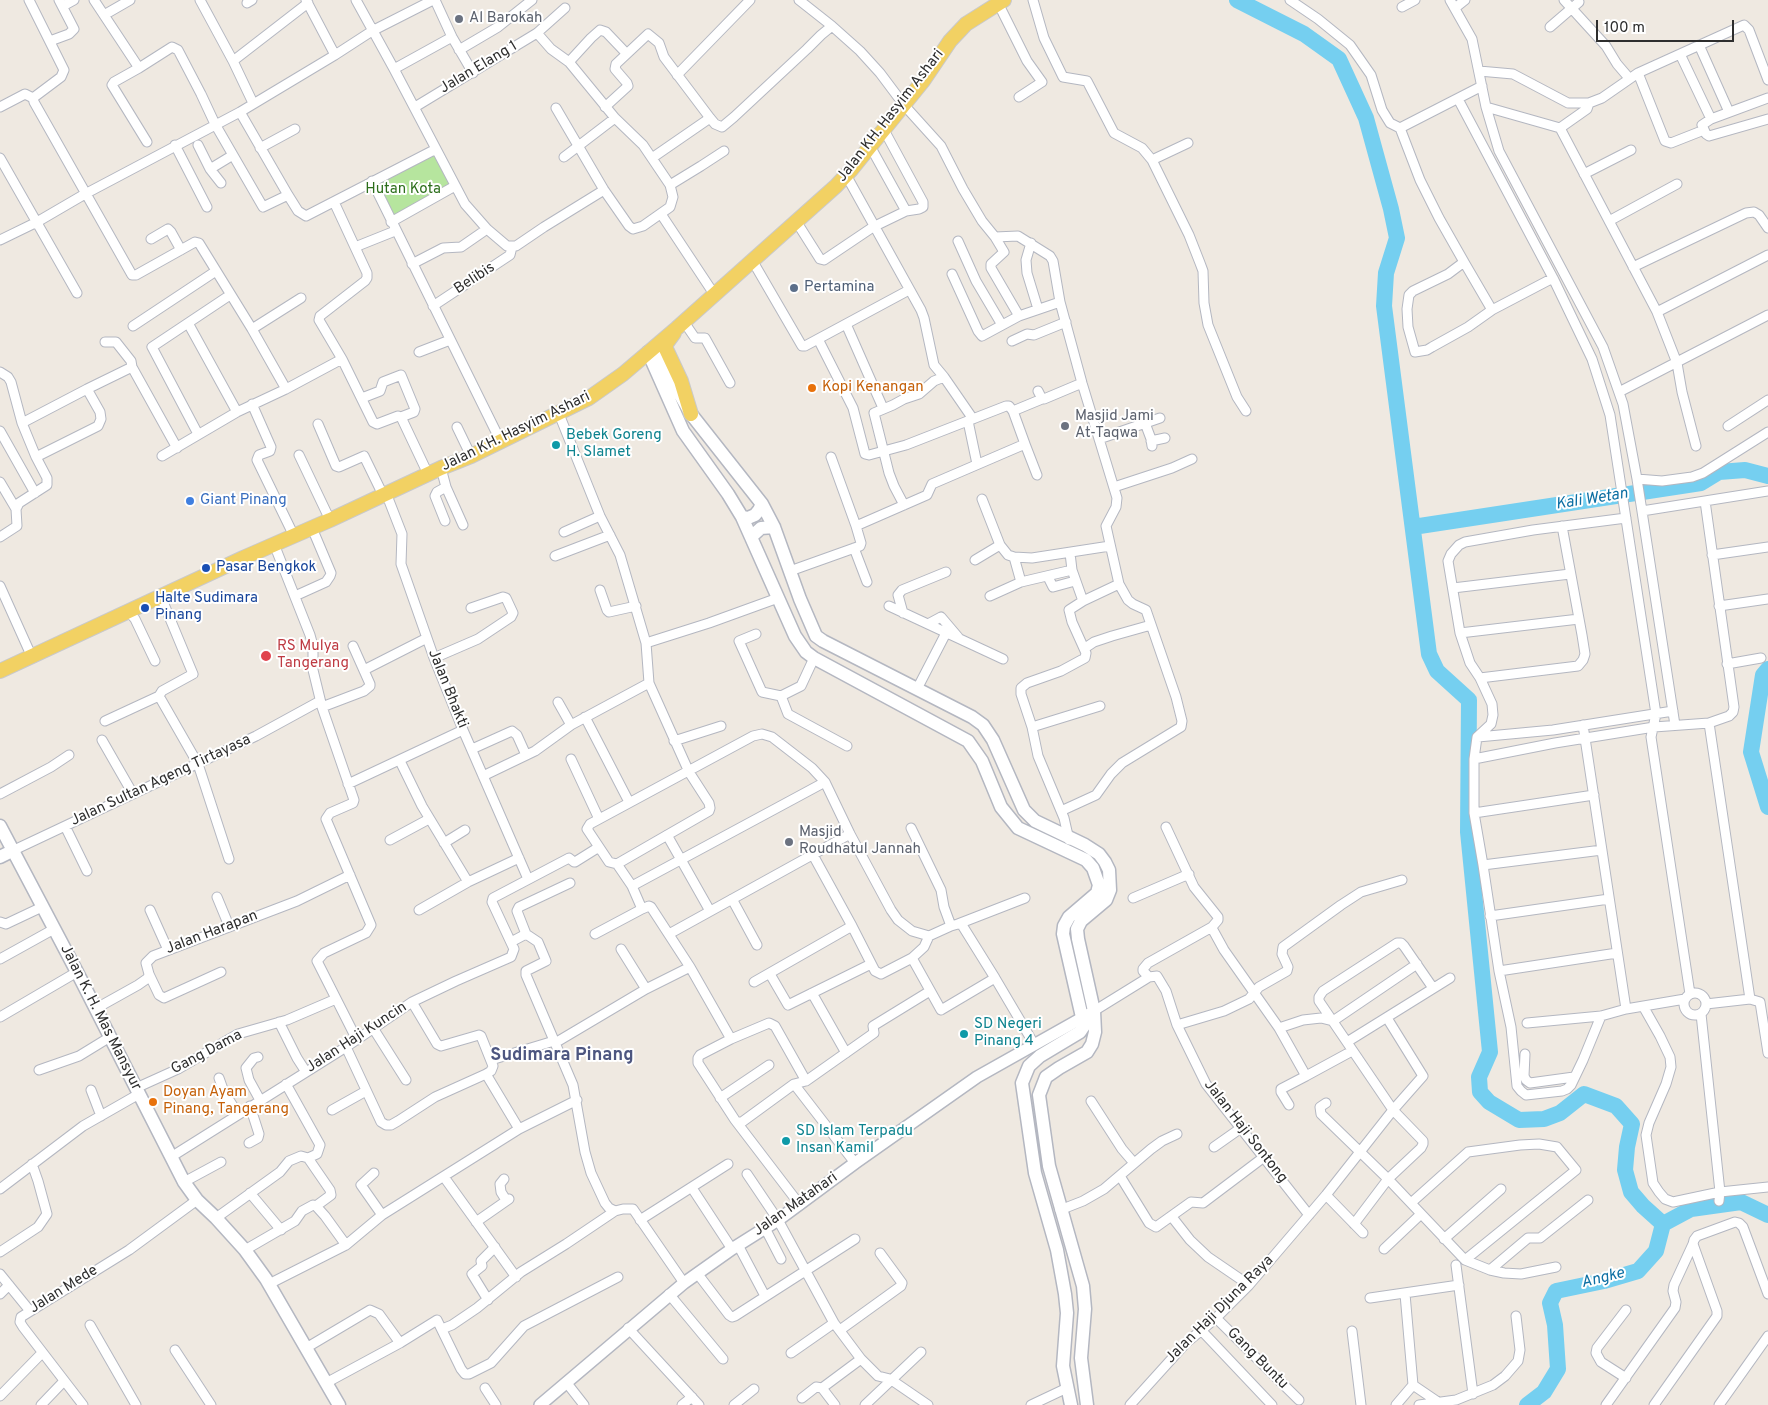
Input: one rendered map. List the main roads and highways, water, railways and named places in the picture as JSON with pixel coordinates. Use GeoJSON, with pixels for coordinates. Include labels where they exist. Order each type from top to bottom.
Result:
{"type":"FeatureCollection","features":[{"type":"Feature","properties":{"kind":"main road","name":"Jalan KH. Hasyim Ashari"},"geometry":{"type":"LineString","coordinates":[[0,671],[274,544],[471,456],[559,414],[609,385],[681,325],[846,175],[904,105],[950,41],[966,24],[1004,1]]}},
{"type":"Feature","properties":{"kind":"main road"},"geometry":{"type":"LineString","coordinates":[[681,325],[669,339],[666,349],[683,387],[691,414]]}},
{"type":"Feature","properties":{"kind":"main road"},"geometry":{"type":"LineString","coordinates":[[652,349],[691,414],[762,504],[774,527],[816,636],[823,642],[972,717],[983,725],[994,740],[1024,810],[1034,821],[1085,844],[1099,854],[1109,870],[1110,890],[1106,900],[1081,921],[1077,929],[1088,1014],[1084,1026],[1080,1032],[1034,1061],[1029,1066],[1022,1083],[1035,1173],[1057,1250],[1065,1294],[1067,1313],[1063,1366],[1071,1405]]}},
{"type":"Feature","properties":{"kind":"main road"},"geometry":{"type":"LineString","coordinates":[[652,349],[683,431],[728,494],[742,518],[800,645],[814,658],[968,741],[982,761],[1001,807],[1018,828],[1086,860],[1093,868],[1099,885],[1097,893],[1069,917],[1064,926],[1063,934],[1095,1032],[1092,1044],[1087,1052],[1046,1077],[1039,1095],[1049,1166],[1083,1286],[1085,1309],[1081,1358],[1087,1405]]}},
{"type":"Feature","properties":{"kind":"main road"},"geometry":{"type":"LineString","coordinates":[[742,518],[755,515],[760,510],[762,504]]}},
{"type":"Feature","properties":{"kind":"main road"},"geometry":{"type":"LineString","coordinates":[[751,537],[761,528],[774,527]]}},
{"type":"Feature","properties":{"kind":"main road"},"geometry":{"type":"LineString","coordinates":[[908,708],[917,689]]}},
{"type":"Feature","properties":{"kind":"main road","name":"Jalan K. H. Mas Mansyur"},"geometry":{"type":"LineString","coordinates":[[0,826],[184,1182],[196,1200],[216,1218],[245,1250],[269,1284],[339,1405]]}},
{"type":"Feature","properties":{"kind":"main road","name":"Jalan Sultan Ageng Tirtayasa"},"geometry":{"type":"LineString","coordinates":[[0,857],[12,851]]}},
{"type":"Feature","properties":{"kind":"waterway","name":"Angke"},"geometry":{"type":"LineString","coordinates":[[1237,0],[1304,34],[1339,59],[1366,118],[1391,209],[1397,238],[1386,273],[1384,306],[1429,654],[1437,671],[1469,700],[1468,832],[1490,1052],[1479,1077],[1480,1092],[1489,1102],[1519,1120],[1544,1119],[1560,1113],[1584,1094],[1616,1106],[1632,1124],[1625,1170],[1631,1192],[1663,1224],[1656,1251],[1638,1271],[1604,1281],[1556,1291],[1550,1303],[1555,1325],[1558,1369],[1544,1392],[1527,1405]]}},
{"type":"Feature","properties":{"kind":"waterway","name":"Kali Wetan"},"geometry":{"type":"LineString","coordinates":[[1413,527],[1701,483],[1719,472],[1745,470],[1768,476]]}},
{"type":"Feature","properties":{"kind":"waterway","name":"Kali Wetan"},"geometry":{"type":"LineString","coordinates":[[1768,669],[1763,675],[1751,752],[1768,807]]}},
{"type":"Feature","properties":{"kind":"waterway"},"geometry":{"type":"LineString","coordinates":[[1663,1224],[1691,1209],[1741,1202],[1768,1215]]}},
{"type":"Feature","properties":{"kind":"place","name":"Al Barokah"},"geometry":{"type":"Point","coordinates":[459,19]}},
{"type":"Feature","properties":{"kind":"place","name":"Pertamina"},"geometry":{"type":"Point","coordinates":[794,288]}},
{"type":"Feature","properties":{"kind":"place","name":"Kopi Kenangan"},"geometry":{"type":"Point","coordinates":[812,388]}},
{"type":"Feature","properties":{"kind":"place","name":"Masjid Jami At-Taqwa"},"geometry":{"type":"Point","coordinates":[1065,426]}},
{"type":"Feature","properties":{"kind":"place","name":"Bebek Goreng H. Slamet"},"geometry":{"type":"Point","coordinates":[556,445]}},
{"type":"Feature","properties":{"kind":"place","name":"Giant Pinang"},"geometry":{"type":"Point","coordinates":[190,501]}},
{"type":"Feature","properties":{"kind":"place","name":"Pasar Bengkok"},"geometry":{"type":"Point","coordinates":[206,568]}},
{"type":"Feature","properties":{"kind":"place","name":"Halte Sudimara Pinang"},"geometry":{"type":"Point","coordinates":[145,608]}},
{"type":"Feature","properties":{"kind":"place","name":"RS Mulya Tangerang"},"geometry":{"type":"Point","coordinates":[266,656]}},
{"type":"Feature","properties":{"kind":"place","name":"Masjid Roudhatul Jannah"},"geometry":{"type":"Point","coordinates":[789,842]}},
{"type":"Feature","properties":{"kind":"place","name":"SD Negeri Pinang 4"},"geometry":{"type":"Point","coordinates":[964,1034]}},
{"type":"Feature","properties":{"kind":"place","name":"Doyan Ayam Pinang, Tangerang"},"geometry":{"type":"Point","coordinates":[153,1102]}},
{"type":"Feature","properties":{"kind":"place","name":"SD Islam Terpadu Insan Kamil"},"geometry":{"type":"Point","coordinates":[786,1141]}},
{"type":"Feature","properties":{"kind":"district","name":"Sudimara Pinang"},"geometry":{"type":"Point","coordinates":[562,1056]}},
{"type":"Feature","properties":{"kind":"park label","name":"Hutan Kota"},"geometry":{"type":"Point","coordinates":[403,190]}}]}
